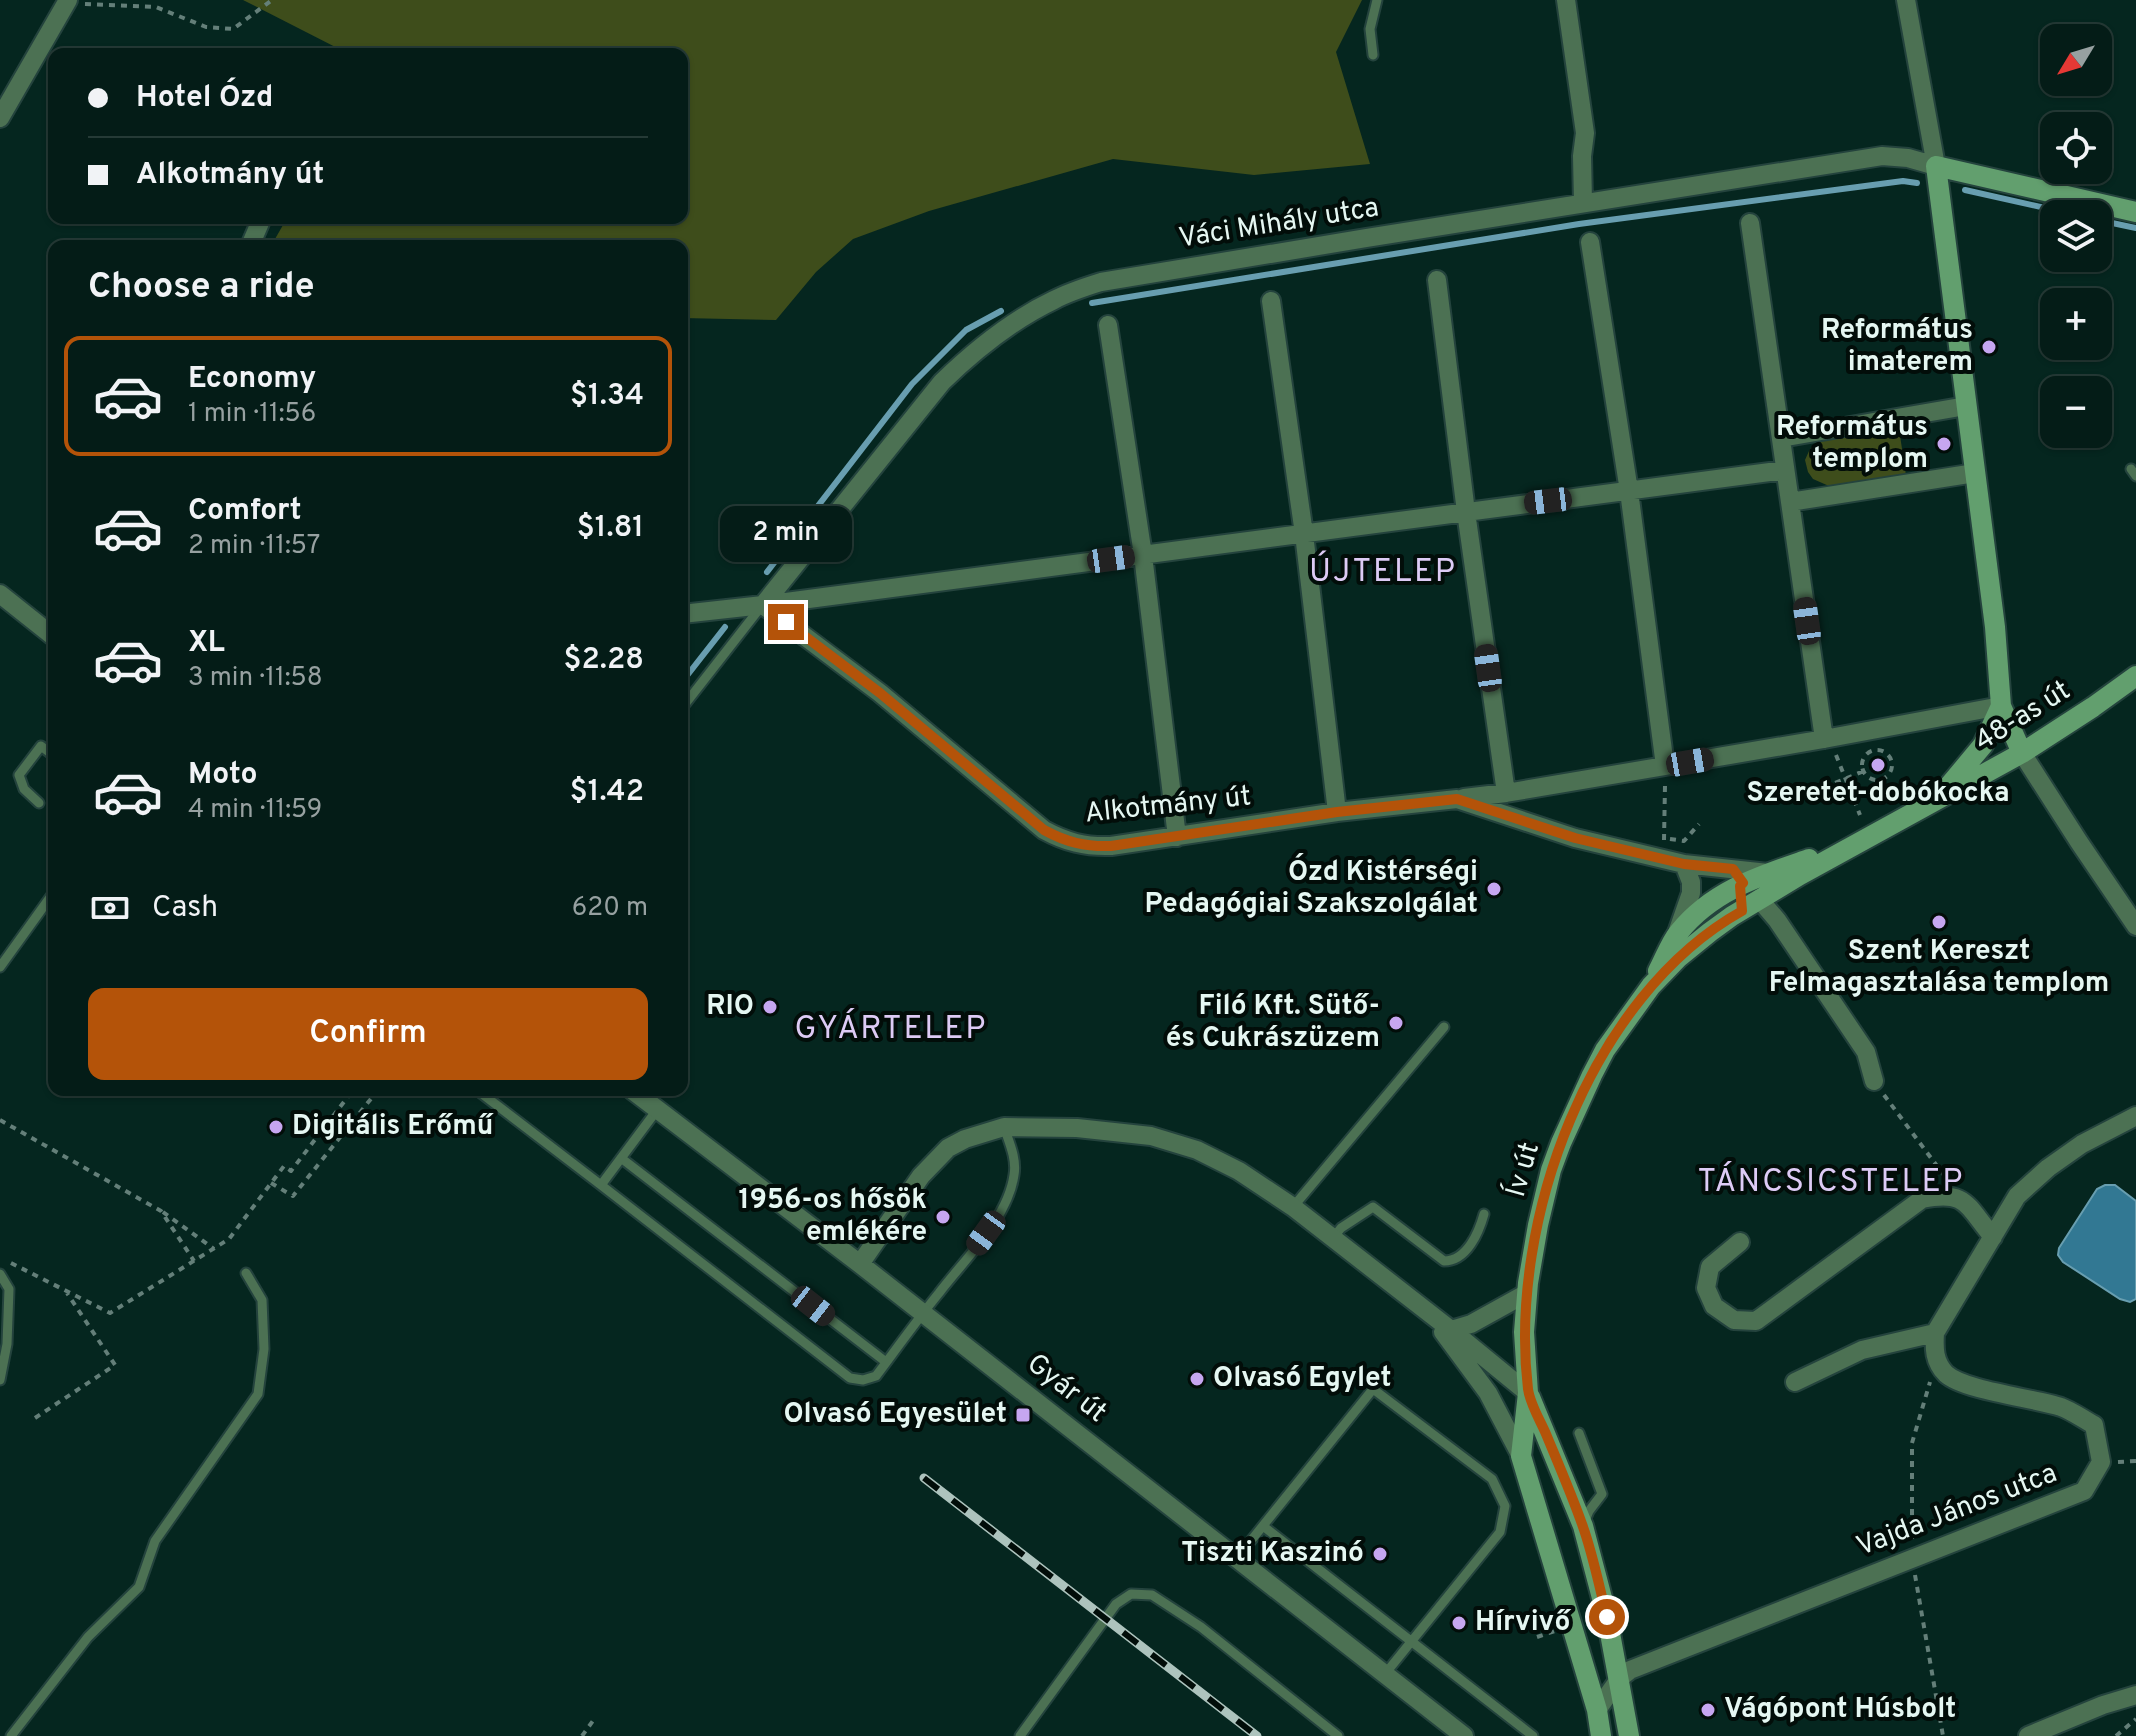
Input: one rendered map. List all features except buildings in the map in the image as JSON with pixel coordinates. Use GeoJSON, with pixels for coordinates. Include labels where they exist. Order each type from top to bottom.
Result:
{"type":"FeatureCollection","features":[{"type":"Feature","properties":{"kind":"main road"},"geometry":{"type":"LineString","coordinates":[[2022,753],[2001,706],[1995,627],[1936,166],[2136,212]]}},
{"type":"Feature","properties":{"kind":"main road","name":"48-as út"},"geometry":{"type":"LineString","coordinates":[[1936,802],[2022,753],[2136,676]]}},
{"type":"Feature","properties":{"kind":"main road"},"geometry":{"type":"LineString","coordinates":[[1936,802],[1983,745],[2001,706]]}},
{"type":"Feature","properties":{"kind":"main road","name":"Ív út"},"geometry":{"type":"LineString","coordinates":[[1528,1393],[1524,1332],[1538,1225],[1551,1170],[1571,1118],[1605,1050],[1651,986],[1678,958],[1710,932],[1751,905],[1936,802]]}},
{"type":"Feature","properties":{"kind":"main road","name":"Ív út"},"geometry":{"type":"LineString","coordinates":[[1651,986],[1677,933],[1738,876],[1768,873],[1887,827]]}},
{"type":"Feature","properties":{"kind":"main road"},"geometry":{"type":"LineString","coordinates":[[1528,1393],[1521,1456],[1597,1710],[1601,1736]]}},
{"type":"Feature","properties":{"kind":"main road"},"geometry":{"type":"LineString","coordinates":[[1528,1393],[1583,1526],[1607,1617],[1629,1736]]}},
{"type":"Feature","properties":{"kind":"street"},"geometry":{"type":"LineString","coordinates":[[1566,0],[1585,133],[1583,202]]}},
{"type":"Feature","properties":{"kind":"street"},"geometry":{"type":"LineString","coordinates":[[1906,0],[1936,166]]}},
{"type":"Feature","properties":{"kind":"street"},"geometry":{"type":"LineString","coordinates":[[0,118],[68,2]]}},
{"type":"Feature","properties":{"kind":"street","name":"Váci Mihály utca"},"geometry":{"type":"LineString","coordinates":[[763,605],[942,382],[1019,319],[1056,298],[1101,282],[1882,156],[1908,158],[1936,166]]}},
{"type":"Feature","properties":{"kind":"street"},"geometry":{"type":"LineString","coordinates":[[1750,223],[1826,739]]}},
{"type":"Feature","properties":{"kind":"street"},"geometry":{"type":"LineString","coordinates":[[1590,242],[1629,491],[1665,766]]}},
{"type":"Feature","properties":{"kind":"street"},"geometry":{"type":"LineString","coordinates":[[1437,280],[1506,793]]}},
{"type":"Feature","properties":{"kind":"street"},"geometry":{"type":"LineString","coordinates":[[1271,301],[1304,534],[1337,812]]}},
{"type":"Feature","properties":{"kind":"street"},"geometry":{"type":"LineString","coordinates":[[1108,325],[1143,555],[1177,837]]}},
{"type":"Feature","properties":{"kind":"street"},"geometry":{"type":"LineString","coordinates":[[1781,438],[1966,406]]}},
{"type":"Feature","properties":{"kind":"street"},"geometry":{"type":"LineString","coordinates":[[688,613],[1785,470]]}},
{"type":"Feature","properties":{"kind":"street"},"geometry":{"type":"LineString","coordinates":[[1790,502],[1975,473]]}},
{"type":"Feature","properties":{"kind":"street"},"geometry":{"type":"LineString","coordinates":[[0,594],[48,632]]}},
{"type":"Feature","properties":{"kind":"street","name":"Alkotmány út"},"geometry":{"type":"LineString","coordinates":[[763,605],[880,693],[1051,834],[1074,844],[1093,847],[1337,812],[1457,799],[1575,838],[1738,876]]}},
{"type":"Feature","properties":{"kind":"street"},"geometry":{"type":"LineString","coordinates":[[1457,799],[1826,739],[2001,706]]}},
{"type":"Feature","properties":{"kind":"street"},"geometry":{"type":"LineString","coordinates":[[2022,753],[2136,926]]}},
{"type":"Feature","properties":{"kind":"street"},"geometry":{"type":"LineString","coordinates":[[1677,933],[1691,893],[1691,882],[1684,864]]}},
{"type":"Feature","properties":{"kind":"street"},"geometry":{"type":"LineString","coordinates":[[1738,876],[1751,905],[1777,920],[1866,1052],[1874,1081]]}},
{"type":"Feature","properties":{"kind":"street","name":"Gyár út"},"geometry":{"type":"LineString","coordinates":[[640,1096],[923,1313],[1458,1734]]}},
{"type":"Feature","properties":{"kind":"street"},"geometry":{"type":"LineString","coordinates":[[1937,1361],[1935,1333],[2017,1196],[2048,1168],[2082,1144],[2136,1116]]}},
{"type":"Feature","properties":{"kind":"street"},"geometry":{"type":"LineString","coordinates":[[860,1264],[921,1176],[948,1148],[965,1139],[1004,1127],[1077,1128],[1151,1136],[1197,1150],[1239,1171],[1293,1207],[1528,1393]]}},
{"type":"Feature","properties":{"kind":"street"},"geometry":{"type":"LineString","coordinates":[[1740,1242],[1710,1267],[1706,1288],[1714,1306],[1734,1320],[1756,1321],[1922,1199],[1946,1194],[1962,1199],[1993,1237]]}},
{"type":"Feature","properties":{"kind":"street"},"geometry":{"type":"LineString","coordinates":[[1451,1330],[1471,1324],[1527,1293]]}},
{"type":"Feature","properties":{"kind":"street"},"geometry":{"type":"LineString","coordinates":[[1432,1317],[1488,1393],[1521,1456]]}},
{"type":"Feature","properties":{"kind":"street"},"geometry":{"type":"LineString","coordinates":[[1795,1382],[1862,1350],[1935,1333]]}},
{"type":"Feature","properties":{"kind":"street","name":"Vajda János utca"},"geometry":{"type":"LineString","coordinates":[[1597,1710],[1620,1678],[1630,1670],[2084,1491],[2101,1462],[2094,1425],[2063,1407],[1970,1385],[1948,1376],[1937,1361]]}},
{"type":"Feature","properties":{"kind":"street"},"geometry":{"type":"LineString","coordinates":[[2028,1736],[2136,1695]]}},
{"type":"Feature","properties":{"kind":"lane"},"geometry":{"type":"LineString","coordinates":[[1373,55],[1370,29],[1377,0]]}},
{"type":"Feature","properties":{"kind":"lane"},"geometry":{"type":"LineString","coordinates":[[688,700],[763,605]]}},
{"type":"Feature","properties":{"kind":"lane"},"geometry":{"type":"LineString","coordinates":[[39,803],[24,789],[19,775],[41,746],[48,751]]}},
{"type":"Feature","properties":{"kind":"lane"},"geometry":{"type":"LineString","coordinates":[[0,967],[48,900]]}},
{"type":"Feature","properties":{"kind":"lane"},"geometry":{"type":"LineString","coordinates":[[1293,1207],[1444,1027]]}},
{"type":"Feature","properties":{"kind":"lane"},"geometry":{"type":"LineString","coordinates":[[485,1096],[850,1378],[863,1380],[876,1376],[997,1218],[1008,1197],[1015,1172],[1004,1127]]}},
{"type":"Feature","properties":{"kind":"lane"},"geometry":{"type":"LineString","coordinates":[[601,1185],[657,1110]]}},
{"type":"Feature","properties":{"kind":"lane"},"geometry":{"type":"LineString","coordinates":[[621,1158],[886,1362]]}},
{"type":"Feature","properties":{"kind":"lane"},"geometry":{"type":"LineString","coordinates":[[1333,1238],[1341,1228],[1373,1207],[1444,1261],[1454,1261],[1463,1254],[1479,1230],[1484,1214]]}},
{"type":"Feature","properties":{"kind":"lane"},"geometry":{"type":"LineString","coordinates":[[11,1736],[88,1637],[139,1587],[155,1541],[258,1394],[264,1349],[262,1300],[246,1273]]}},
{"type":"Feature","properties":{"kind":"lane"},"geometry":{"type":"LineString","coordinates":[[0,1274],[9,1289],[7,1344],[0,1380]]}},
{"type":"Feature","properties":{"kind":"lane"},"geometry":{"type":"LineString","coordinates":[[1237,1558],[1373,1389],[1492,1479],[1505,1506],[1500,1532],[1385,1674]]}},
{"type":"Feature","properties":{"kind":"lane"},"geometry":{"type":"LineString","coordinates":[[1579,1433],[1602,1494],[1589,1511],[1583,1526]]}},
{"type":"Feature","properties":{"kind":"lane"},"geometry":{"type":"LineString","coordinates":[[1263,1526],[1533,1736]]}},
{"type":"Feature","properties":{"kind":"lane"},"geometry":{"type":"LineString","coordinates":[[1020,1736],[1116,1604],[1131,1594],[1152,1595],[1201,1627],[1338,1736]]}},
{"type":"Feature","properties":{"kind":"path"},"geometry":{"type":"LineString","coordinates":[[68,2],[156,7],[206,27],[233,29],[272,0]]}},
{"type":"Feature","properties":{"kind":"path"},"geometry":{"type":"LineString","coordinates":[[1826,739],[1860,815]]}},
{"type":"Feature","properties":{"kind":"path"},"geometry":{"type":"LineString","coordinates":[[1880,750],[1889,755],[1892,769],[1886,777],[1876,780],[1864,771],[1864,757],[1871,751],[1880,750]]}},
{"type":"Feature","properties":{"kind":"path"},"geometry":{"type":"LineString","coordinates":[[1664,859],[1665,766]]}},
{"type":"Feature","properties":{"kind":"path"},"geometry":{"type":"LineString","coordinates":[[1813,792],[1864,771]]}},
{"type":"Feature","properties":{"kind":"path"},"geometry":{"type":"LineString","coordinates":[[1664,839],[1684,841],[1699,824]]}},
{"type":"Feature","properties":{"kind":"path"},"geometry":{"type":"LineString","coordinates":[[1874,1081],[1962,1199]]}},
{"type":"Feature","properties":{"kind":"path"},"geometry":{"type":"LineString","coordinates":[[0,1258],[110,1313],[229,1239],[284,1166],[291,1171],[348,1096]]}},
{"type":"Feature","properties":{"kind":"path"},"geometry":{"type":"LineString","coordinates":[[271,1183],[293,1196],[373,1096]]}},
{"type":"Feature","properties":{"kind":"path"},"geometry":{"type":"LineString","coordinates":[[0,1120],[161,1211],[214,1249]]}},
{"type":"Feature","properties":{"kind":"path"},"geometry":{"type":"LineString","coordinates":[[161,1211],[194,1261]]}},
{"type":"Feature","properties":{"kind":"path"},"geometry":{"type":"LineString","coordinates":[[35,1418],[115,1365],[65,1291]]}},
{"type":"Feature","properties":{"kind":"path"},"geometry":{"type":"LineString","coordinates":[[1937,1361],[1912,1443],[1912,1559],[1943,1736]]}},
{"type":"Feature","properties":{"kind":"path"},"geometry":{"type":"LineString","coordinates":[[1537,1637],[1557,1630]]}},
{"type":"Feature","properties":{"kind":"path"},"geometry":{"type":"LineString","coordinates":[[582,1736],[595,1718]]}},
{"type":"Feature","properties":{"kind":"path"},"geometry":{"type":"LineString","coordinates":[[2116,1736],[2136,1719]]}},
{"type":"Feature","properties":{"kind":"green space"},"geometry":{"type":"Polygon","coordinates":[[[243,0],[1362,0],[1336,52],[1370,164],[1254,175],[1113,159],[929,211],[853,239],[816,272],[776,320],[688,318],[688,240],[274,240],[284,224],[688,224],[688,48],[337,48],[243,0]]]}},
{"type":"Feature","properties":{"kind":"green space"},"geometry":{"type":"Polygon","coordinates":[[[1899,429],[1906,475],[1829,486],[1813,479],[1808,472],[1805,460],[1814,444],[1899,429]]]}},
{"type":"Feature","properties":{"kind":"water"},"geometry":{"type":"Polygon","coordinates":[[[2115,1185],[2136,1201],[2136,1299],[2130,1302],[2120,1299],[2063,1262],[2058,1255],[2059,1248],[2097,1189],[2115,1185]]]}},
{"type":"Feature","properties":{"kind":"waterway"},"geometry":{"type":"LineString","coordinates":[[1092,303],[1579,224],[1903,181],[1917,183]]}},
{"type":"Feature","properties":{"kind":"waterway"},"geometry":{"type":"LineString","coordinates":[[1965,190],[2040,207]]}},
{"type":"Feature","properties":{"kind":"waterway"},"geometry":{"type":"LineString","coordinates":[[2112,223],[2136,228]]}},
{"type":"Feature","properties":{"kind":"waterway"},"geometry":{"type":"LineString","coordinates":[[767,572],[912,384],[966,330],[1001,311]]}},
{"type":"Feature","properties":{"kind":"waterway"},"geometry":{"type":"LineString","coordinates":[[688,674],[725,627]]}},
{"type":"Feature","properties":{"kind":"railway"},"geometry":{"type":"LineString","coordinates":[[924,1478],[1257,1736]]}},
{"type":"Feature","properties":{"kind":"place","name":"Református imaterem"},"geometry":{"type":"Point","coordinates":[1989,347]}},
{"type":"Feature","properties":{"kind":"place","name":"Református templom"},"geometry":{"type":"Point","coordinates":[1944,444]}},
{"type":"Feature","properties":{"kind":"place","name":"Szeretet-dobókocka"},"geometry":{"type":"Point","coordinates":[1878,765]}},
{"type":"Feature","properties":{"kind":"place","name":"Ózd Kistérségi Pedagógiai Szakszolgálat"},"geometry":{"type":"Point","coordinates":[1494,889]}},
{"type":"Feature","properties":{"kind":"place","name":"Szent Kereszt Felmagasztalása templom"},"geometry":{"type":"Point","coordinates":[1939,922]}},
{"type":"Feature","properties":{"kind":"place","name":"RIO"},"geometry":{"type":"Point","coordinates":[770,1007]}},
{"type":"Feature","properties":{"kind":"place","name":"Filó Kft. Sütő- és Cukrászüzem"},"geometry":{"type":"Point","coordinates":[1396,1023]}},
{"type":"Feature","properties":{"kind":"place","name":"Digitális Erőmű"},"geometry":{"type":"Point","coordinates":[276,1127]}},
{"type":"Feature","properties":{"kind":"place","name":"1956-os hősök emlékére"},"geometry":{"type":"Point","coordinates":[943,1217]}},
{"type":"Feature","properties":{"kind":"place","name":"Olvasó Egylet"},"geometry":{"type":"Point","coordinates":[1197,1379]}},
{"type":"Feature","properties":{"kind":"place","name":"Olvasó Egyesület"},"geometry":{"type":"Point","coordinates":[1023,1415]}},
{"type":"Feature","properties":{"kind":"place","name":"Tiszti Kaszinó"},"geometry":{"type":"Point","coordinates":[1380,1554]}},
{"type":"Feature","properties":{"kind":"place","name":"Hírvivő"},"geometry":{"type":"Point","coordinates":[1459,1623]}},
{"type":"Feature","properties":{"kind":"place","name":"Vágópont Húsbolt"},"geometry":{"type":"Point","coordinates":[1708,1710]}},
{"type":"Feature","properties":{"kind":"district","name":"ÚJTELEP"},"geometry":{"type":"Point","coordinates":[1383,573]}},
{"type":"Feature","properties":{"kind":"district","name":"GYÁRTELEP"},"geometry":{"type":"Point","coordinates":[891,1030]}},
{"type":"Feature","properties":{"kind":"district","name":"TÁNCSICSTELEP"},"geometry":{"type":"Point","coordinates":[1831,1183]}},
{"type":"Feature","properties":{"kind":"route"},"geometry":{"type":"LineString","coordinates":[[786,622],[880,693],[1044,830],[1074,844],[1111,846],[1337,812],[1457,799],[1575,838],[1684,864],[1733,869],[1743,883],[1740,886],[1742,911],[1678,958],[1651,986],[1605,1050],[1592,1075],[1551,1170],[1528,1283],[1524,1332],[1528,1393],[1583,1526],[1607,1617]]}}]}
